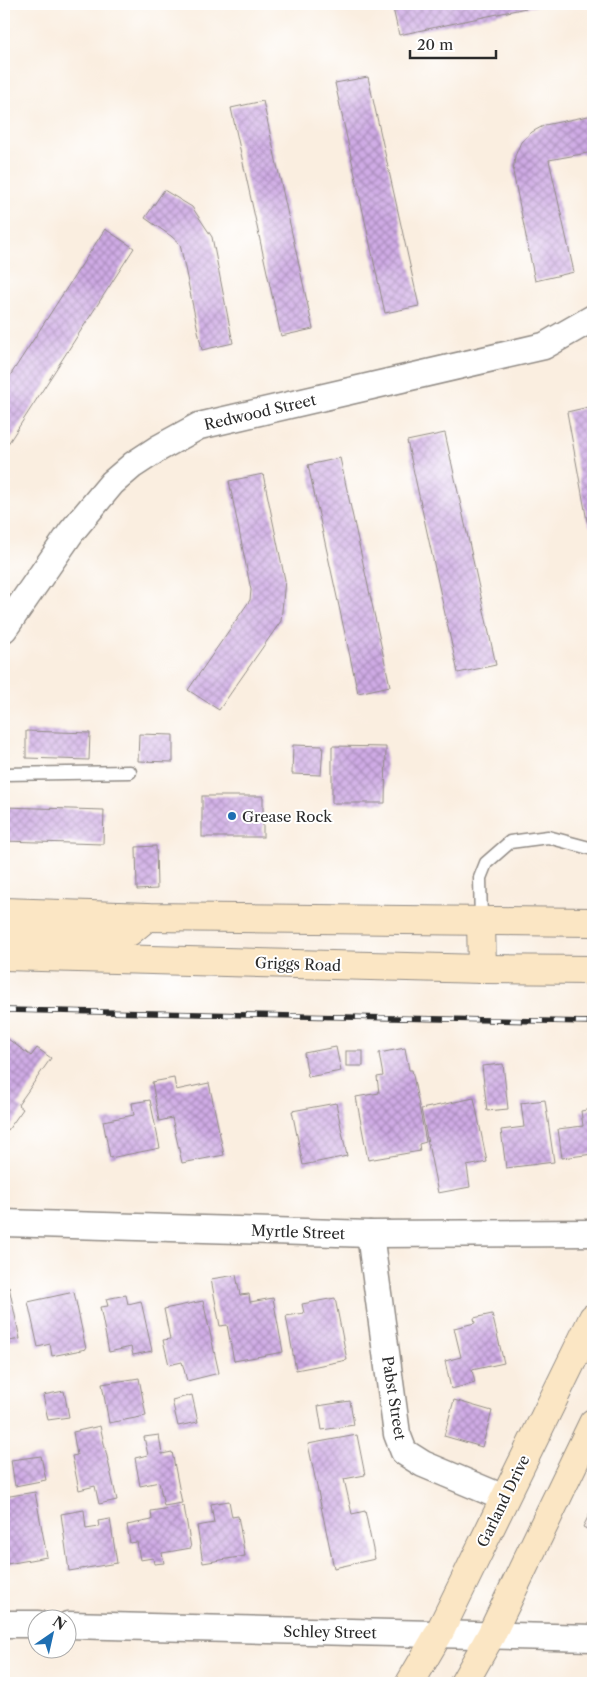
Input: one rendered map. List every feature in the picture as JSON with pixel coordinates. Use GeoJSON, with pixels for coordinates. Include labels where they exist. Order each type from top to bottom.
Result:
{"type":"FeatureCollection","features":[{"type":"Feature","properties":{"kind":"main road"},"geometry":{"type":"LineString","coordinates":[[4,912],[147,917],[593,922]]}},
{"type":"Feature","properties":{"kind":"main road"},"geometry":{"type":"LineString","coordinates":[[4,935],[116,937],[129,932],[147,917]]}},
{"type":"Feature","properties":{"kind":"main road"},"geometry":{"type":"LineString","coordinates":[[481,921],[482,970]]}},
{"type":"Feature","properties":{"kind":"main road","name":"Griggs Road"},"geometry":{"type":"LineString","coordinates":[[4,956],[482,970],[593,970]]}},
{"type":"Feature","properties":{"kind":"main road","name":"Garland Drive"},"geometry":{"type":"LineString","coordinates":[[410,1683],[438,1635],[593,1318]]}},
{"type":"Feature","properties":{"kind":"main road"},"geometry":{"type":"LineString","coordinates":[[464,1683],[490,1635],[593,1423]]}},
{"type":"Feature","properties":{"kind":"street","name":"Redwood Street"},"geometry":{"type":"LineString","coordinates":[[4,629],[72,531],[112,483],[133,465],[199,426],[544,346],[593,318]]}},
{"type":"Feature","properties":{"kind":"street","name":"Myrtle Street"},"geometry":{"type":"LineString","coordinates":[[4,1223],[370,1234],[593,1233]]}},
{"type":"Feature","properties":{"kind":"street","name":"Pabst Street"},"geometry":{"type":"LineString","coordinates":[[370,1234],[397,1434],[404,1452],[423,1464],[504,1498]]}},
{"type":"Feature","properties":{"kind":"street"},"geometry":{"type":"LineString","coordinates":[[4,1624],[28,1624]]}},
{"type":"Feature","properties":{"kind":"street","name":"Schley Street"},"geometry":{"type":"LineString","coordinates":[[78,1625],[593,1638]]}},
{"type":"Feature","properties":{"kind":"lane"},"geometry":{"type":"LineString","coordinates":[[4,774],[130,772]]}},
{"type":"Feature","properties":{"kind":"lane"},"geometry":{"type":"LineString","coordinates":[[481,921],[480,878],[486,863],[510,842],[548,837],[593,849]]}},
{"type":"Feature","properties":{"kind":"building"},"geometry":{"type":"Polygon","coordinates":[[[392,4],[540,4],[540,5],[399,35],[392,4]]]}},
{"type":"Feature","properties":{"kind":"building"},"geometry":{"type":"Polygon","coordinates":[[[368,77],[419,306],[385,313],[335,83],[368,77]]]}},
{"type":"Feature","properties":{"kind":"building"},"geometry":{"type":"Polygon","coordinates":[[[263,101],[313,329],[281,336],[231,108],[263,101]]]}},
{"type":"Feature","properties":{"kind":"building"},"geometry":{"type":"Polygon","coordinates":[[[593,115],[593,152],[549,160],[574,272],[535,281],[513,172],[515,156],[521,142],[532,132],[545,125],[593,115]]]}},
{"type":"Feature","properties":{"kind":"building"},"geometry":{"type":"Polygon","coordinates":[[[164,190],[192,207],[212,237],[233,343],[202,350],[180,244],[145,218],[164,190]]]}},
{"type":"Feature","properties":{"kind":"building"},"geometry":{"type":"Polygon","coordinates":[[[105,229],[134,248],[4,450],[4,385],[105,229]]]}},
{"type":"Feature","properties":{"kind":"building"},"geometry":{"type":"Polygon","coordinates":[[[593,406],[593,531],[587,521],[567,412],[593,406]]]}},
{"type":"Feature","properties":{"kind":"building"},"geometry":{"type":"Polygon","coordinates":[[[445,433],[496,665],[458,673],[407,441],[445,433]]]}},
{"type":"Feature","properties":{"kind":"building"},"geometry":{"type":"Polygon","coordinates":[[[340,458],[390,686],[358,693],[308,465],[340,458]]]}},
{"type":"Feature","properties":{"kind":"building"},"geometry":{"type":"Polygon","coordinates":[[[263,474],[285,580],[281,621],[219,710],[188,690],[250,600],[251,590],[229,481],[263,474]]]}},
{"type":"Feature","properties":{"kind":"building"},"geometry":{"type":"Polygon","coordinates":[[[26,731],[90,733],[89,760],[26,758],[26,731]]]}},
{"type":"Feature","properties":{"kind":"building"},"geometry":{"type":"Polygon","coordinates":[[[139,734],[173,735],[173,762],[138,761],[139,734]]]}},
{"type":"Feature","properties":{"kind":"building"},"geometry":{"type":"Polygon","coordinates":[[[293,745],[323,746],[321,775],[292,774],[293,745]]]}},
{"type":"Feature","properties":{"kind":"building"},"geometry":{"type":"Polygon","coordinates":[[[332,746],[386,747],[385,803],[332,803],[332,746]]]}},
{"type":"Feature","properties":{"kind":"building","name":"Grease Rock"},"geometry":{"type":"Polygon","coordinates":[[[202,796],[263,796],[263,837],[202,837],[202,796]]]}},
{"type":"Feature","properties":{"kind":"building"},"geometry":{"type":"Polygon","coordinates":[[[4,807],[104,810],[103,844],[4,841],[4,807]]]}},
{"type":"Feature","properties":{"kind":"building"},"geometry":{"type":"Polygon","coordinates":[[[156,846],[157,889],[137,890],[136,847],[156,846]]]}},
{"type":"Feature","properties":{"kind":"building"},"geometry":{"type":"Polygon","coordinates":[[[4,1036],[31,1056],[37,1048],[51,1058],[18,1105],[23,1109],[8,1130],[4,1127],[4,1036]]]}},
{"type":"Feature","properties":{"kind":"building"},"geometry":{"type":"Polygon","coordinates":[[[336,1047],[341,1071],[308,1077],[304,1053],[336,1047]]]}},
{"type":"Feature","properties":{"kind":"building"},"geometry":{"type":"Polygon","coordinates":[[[405,1048],[409,1070],[412,1070],[426,1142],[419,1144],[420,1151],[368,1160],[356,1097],[379,1093],[377,1077],[383,1076],[379,1053],[405,1048]]]}},
{"type":"Feature","properties":{"kind":"building"},"geometry":{"type":"Polygon","coordinates":[[[346,1051],[363,1051],[363,1066],[346,1066],[346,1051]]]}},
{"type":"Feature","properties":{"kind":"building"},"geometry":{"type":"Polygon","coordinates":[[[503,1064],[508,1109],[487,1111],[482,1066],[503,1064]]]}},
{"type":"Feature","properties":{"kind":"building"},"geometry":{"type":"Polygon","coordinates":[[[174,1078],[176,1090],[209,1083],[224,1155],[182,1163],[172,1118],[159,1121],[152,1082],[174,1078]]]}},
{"type":"Feature","properties":{"kind":"building"},"geometry":{"type":"Polygon","coordinates":[[[474,1098],[487,1162],[467,1166],[470,1187],[438,1193],[421,1109],[474,1098]]]}},
{"type":"Feature","properties":{"kind":"building"},"geometry":{"type":"Polygon","coordinates":[[[150,1100],[160,1148],[110,1158],[103,1121],[134,1115],[132,1103],[150,1100]]]}},
{"type":"Feature","properties":{"kind":"building"},"geometry":{"type":"Polygon","coordinates":[[[545,1100],[554,1162],[506,1168],[501,1130],[524,1127],[521,1103],[545,1100]]]}},
{"type":"Feature","properties":{"kind":"building"},"geometry":{"type":"Polygon","coordinates":[[[336,1103],[347,1156],[303,1165],[292,1111],[336,1103]]]}},
{"type":"Feature","properties":{"kind":"building"},"geometry":{"type":"Polygon","coordinates":[[[593,1109],[593,1154],[562,1158],[558,1129],[583,1126],[581,1111],[593,1109]]]}},
{"type":"Feature","properties":{"kind":"building"},"geometry":{"type":"Polygon","coordinates":[[[236,1275],[240,1295],[249,1294],[250,1302],[273,1298],[283,1352],[234,1361],[227,1325],[220,1326],[211,1279],[236,1275]]]}},
{"type":"Feature","properties":{"kind":"building"},"geometry":{"type":"Polygon","coordinates":[[[9,1287],[20,1339],[4,1342],[4,1288],[9,1287]]]}},
{"type":"Feature","properties":{"kind":"building"},"geometry":{"type":"Polygon","coordinates":[[[74,1292],[86,1349],[52,1356],[50,1344],[38,1347],[28,1302],[74,1292]]]}},
{"type":"Feature","properties":{"kind":"building"},"geometry":{"type":"Polygon","coordinates":[[[126,1295],[128,1304],[141,1301],[152,1351],[133,1355],[131,1347],[109,1352],[100,1307],[108,1306],[106,1299],[126,1295]]]}},
{"type":"Feature","properties":{"kind":"building"},"geometry":{"type":"Polygon","coordinates":[[[335,1298],[347,1360],[296,1370],[286,1316],[304,1313],[302,1304],[335,1298]]]}},
{"type":"Feature","properties":{"kind":"building"},"geometry":{"type":"Polygon","coordinates":[[[203,1301],[219,1373],[187,1381],[182,1362],[169,1365],[163,1340],[170,1339],[164,1309],[203,1301]]]}},
{"type":"Feature","properties":{"kind":"building"},"geometry":{"type":"Polygon","coordinates":[[[492,1314],[504,1363],[472,1370],[475,1383],[451,1389],[445,1361],[461,1357],[454,1328],[475,1323],[474,1318],[492,1314]]]}},
{"type":"Feature","properties":{"kind":"building"},"geometry":{"type":"Polygon","coordinates":[[[139,1378],[146,1416],[109,1423],[102,1384],[139,1378]]]}},
{"type":"Feature","properties":{"kind":"building"},"geometry":{"type":"Polygon","coordinates":[[[64,1391],[69,1417],[48,1420],[43,1395],[64,1391]]]}},
{"type":"Feature","properties":{"kind":"building"},"geometry":{"type":"Polygon","coordinates":[[[192,1395],[198,1422],[178,1426],[172,1400],[192,1395]]]}},
{"type":"Feature","properties":{"kind":"building"},"geometry":{"type":"Polygon","coordinates":[[[454,1400],[492,1411],[482,1447],[444,1436],[454,1400]]]}},
{"type":"Feature","properties":{"kind":"building"},"geometry":{"type":"Polygon","coordinates":[[[350,1401],[354,1425],[322,1430],[318,1406],[350,1401]]]}},
{"type":"Feature","properties":{"kind":"building"},"geometry":{"type":"Polygon","coordinates":[[[100,1426],[117,1500],[99,1504],[95,1486],[79,1490],[72,1456],[77,1455],[73,1432],[100,1426]]]}},
{"type":"Feature","properties":{"kind":"building"},"geometry":{"type":"Polygon","coordinates":[[[159,1435],[162,1454],[172,1452],[182,1503],[164,1506],[159,1482],[140,1486],[135,1458],[148,1455],[144,1437],[159,1435]]]}},
{"type":"Feature","properties":{"kind":"building"},"geometry":{"type":"Polygon","coordinates":[[[357,1435],[365,1475],[344,1479],[352,1514],[365,1511],[375,1559],[334,1568],[308,1444],[357,1435]]]}},
{"type":"Feature","properties":{"kind":"building"},"geometry":{"type":"Polygon","coordinates":[[[41,1456],[46,1480],[15,1486],[11,1460],[41,1456]]]}},
{"type":"Feature","properties":{"kind":"building"},"geometry":{"type":"Polygon","coordinates":[[[35,1492],[47,1557],[7,1564],[4,1543],[4,1497],[35,1492]]]}},
{"type":"Feature","properties":{"kind":"building"},"geometry":{"type":"Polygon","coordinates":[[[229,1501],[232,1517],[238,1516],[245,1556],[203,1563],[197,1526],[214,1523],[211,1504],[229,1501]]]}},
{"type":"Feature","properties":{"kind":"building"},"geometry":{"type":"Polygon","coordinates":[[[184,1506],[191,1548],[162,1553],[164,1563],[154,1564],[153,1558],[140,1560],[137,1542],[130,1543],[127,1525],[152,1520],[151,1511],[184,1506]]]}},
{"type":"Feature","properties":{"kind":"building"},"geometry":{"type":"Polygon","coordinates":[[[593,1507],[593,1532],[583,1527],[593,1507]]]}},
{"type":"Feature","properties":{"kind":"building"},"geometry":{"type":"Polygon","coordinates":[[[84,1510],[86,1529],[99,1527],[98,1521],[110,1519],[117,1563],[69,1571],[61,1514],[84,1510]]]}},
{"type":"Feature","properties":{"kind":"railway"},"geometry":{"type":"LineString","coordinates":[[4,1010],[593,1022]]}},
{"type":"Feature","properties":{"kind":"place","name":"Grease Rock"},"geometry":{"type":"Point","coordinates":[232,816]}}]}
